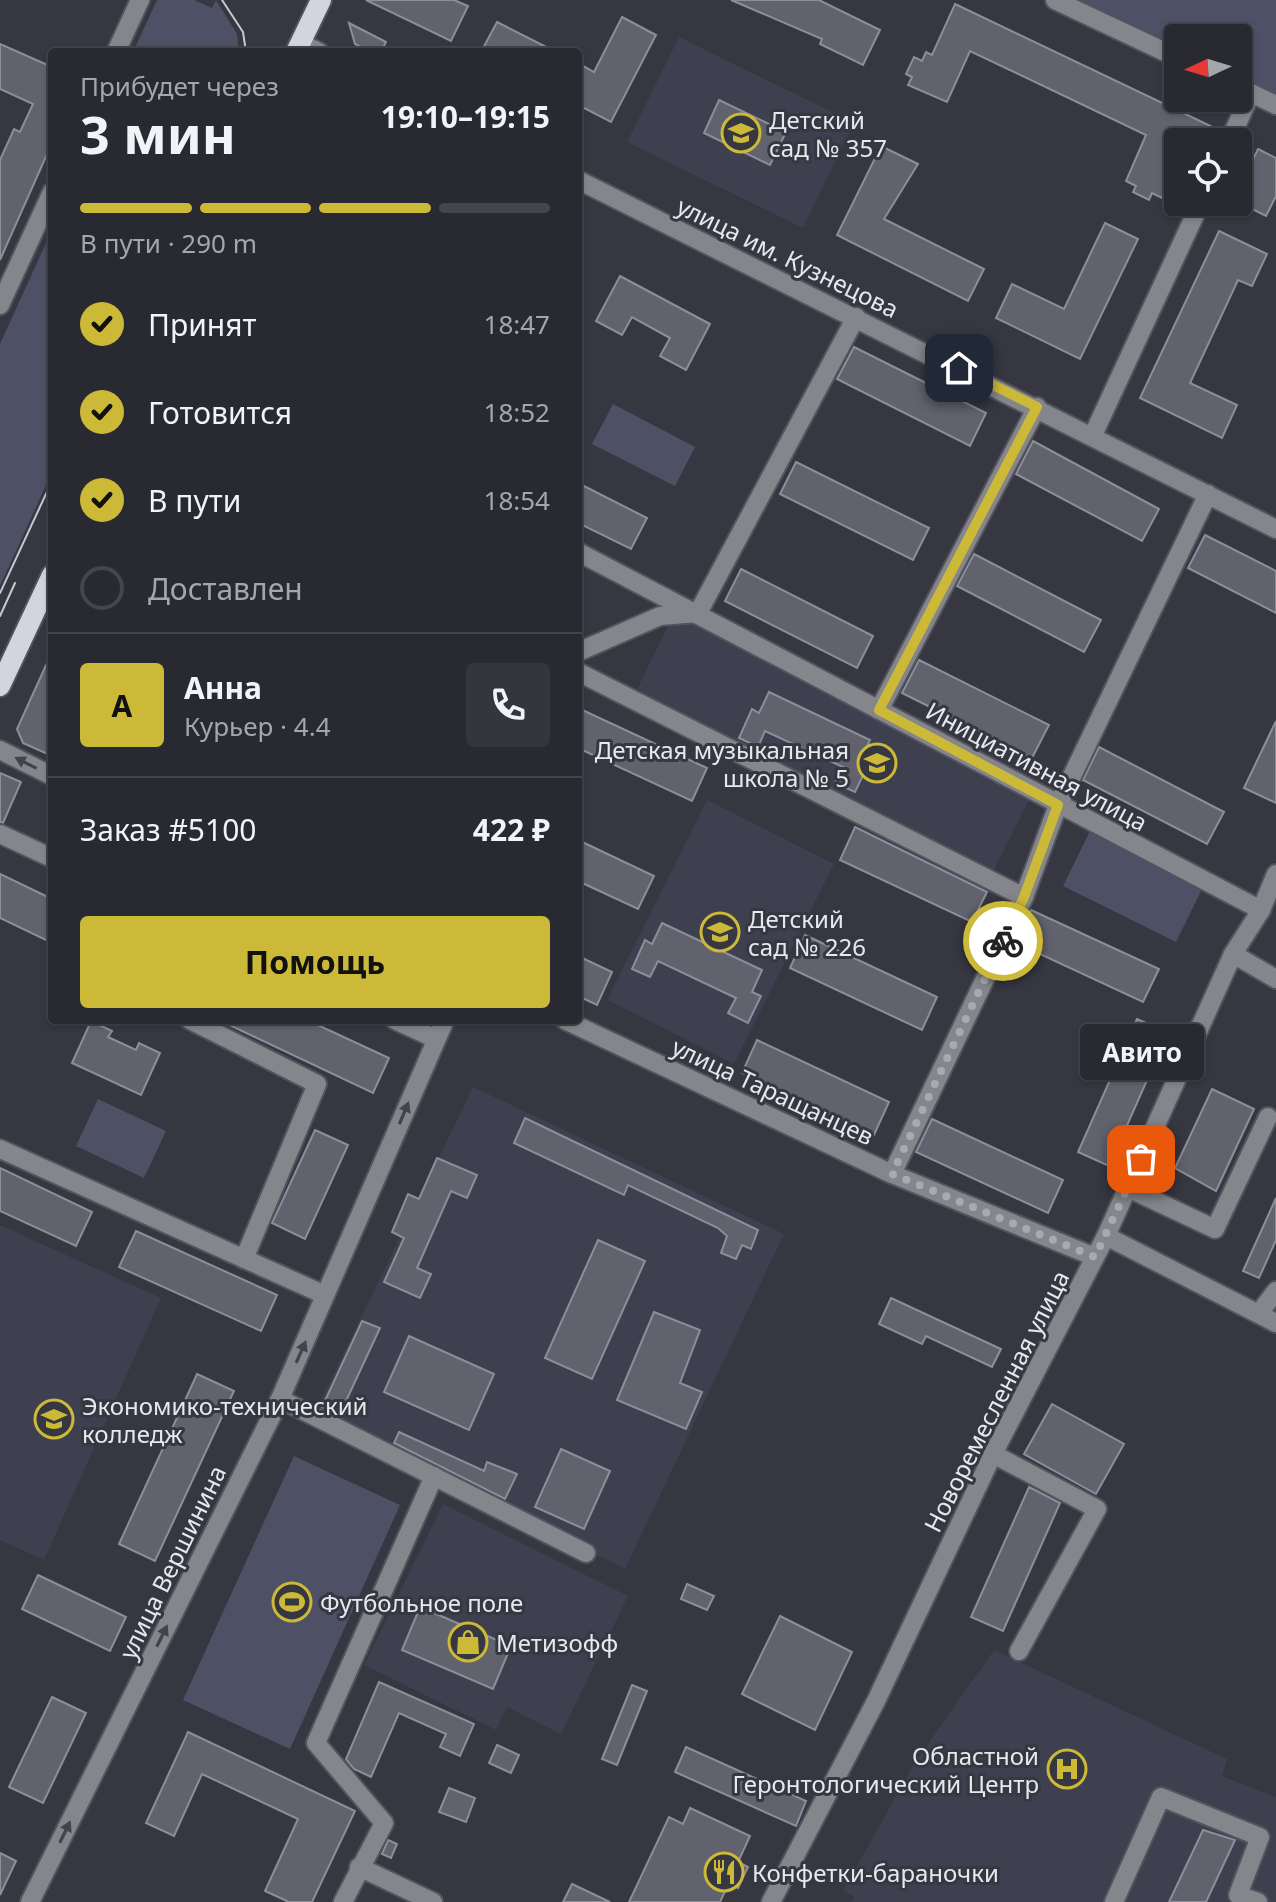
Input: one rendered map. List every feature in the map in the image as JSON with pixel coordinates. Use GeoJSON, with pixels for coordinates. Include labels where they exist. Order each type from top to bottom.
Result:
{"type":"FeatureCollection","features":[{"type":"Feature","properties":{"kind":"main road"},"geometry":{"type":"LineString","coordinates":[[305,48],[321,0]]}},
{"type":"Feature","properties":{"kind":"main road"},"geometry":{"type":"LineString","coordinates":[[0,686],[48,584]]}},
{"type":"Feature","properties":{"kind":"street"},"geometry":{"type":"LineString","coordinates":[[118,48],[140,0]]}},
{"type":"Feature","properties":{"kind":"street"},"geometry":{"type":"LineString","coordinates":[[1055,0],[1164,51]]}},
{"type":"Feature","properties":{"kind":"street"},"geometry":{"type":"LineString","coordinates":[[1252,93],[1276,105]]}},
{"type":"Feature","properties":{"kind":"street","name":"улица им. Кузнецова"},"geometry":{"type":"LineString","coordinates":[[582,182],[1276,529]]}},
{"type":"Feature","properties":{"kind":"street"},"geometry":{"type":"LineString","coordinates":[[0,305],[48,201]]}},
{"type":"Feature","properties":{"kind":"street"},"geometry":{"type":"LineString","coordinates":[[1093,435],[1195,216]]}},
{"type":"Feature","properties":{"kind":"street"},"geometry":{"type":"LineString","coordinates":[[582,650],[660,616],[698,613],[856,317]]}},
{"type":"Feature","properties":{"kind":"street"},"geometry":{"type":"LineString","coordinates":[[879,710],[1037,407]]}},
{"type":"Feature","properties":{"kind":"street"},"geometry":{"type":"LineString","coordinates":[[892,1174],[1024,897],[1058,805],[1208,494]]}},
{"type":"Feature","properties":{"kind":"street","name":"Инициативная улица"},"geometry":{"type":"LineString","coordinates":[[582,554],[1261,910]]}},
{"type":"Feature","properties":{"kind":"street"},"geometry":{"type":"LineString","coordinates":[[582,674],[1024,897]]}},
{"type":"Feature","properties":{"kind":"street"},"geometry":{"type":"LineString","coordinates":[[0,750],[48,774]]}},
{"type":"Feature","properties":{"kind":"street"},"geometry":{"type":"LineString","coordinates":[[0,834],[48,856]]}},
{"type":"Feature","properties":{"kind":"street","name":"Новоремесленная улица"},"geometry":{"type":"LineString","coordinates":[[771,1902],[876,1701],[993,1454],[1106,1236],[1233,954],[1261,910],[1276,874]]}},
{"type":"Feature","properties":{"kind":"street"},"geometry":{"type":"LineString","coordinates":[[1233,954],[1276,979]]}},
{"type":"Feature","properties":{"kind":"street"},"geometry":{"type":"LineString","coordinates":[[198,1024],[317,1084],[244,1259]]}},
{"type":"Feature","properties":{"kind":"street"},"geometry":{"type":"LineString","coordinates":[[404,1024],[436,1039]]}},
{"type":"Feature","properties":{"kind":"street","name":"улица Вершинина"},"geometry":{"type":"LineString","coordinates":[[30,1902],[280,1399],[443,1024]]}},
{"type":"Feature","properties":{"kind":"street","name":"улица Таращанцев"},"geometry":{"type":"LineString","coordinates":[[573,1024],[892,1174],[1095,1257]]}},
{"type":"Feature","properties":{"kind":"street"},"geometry":{"type":"LineString","coordinates":[[1128,1188],[1215,1229],[1268,1117]]}},
{"type":"Feature","properties":{"kind":"street"},"geometry":{"type":"LineString","coordinates":[[0,1149],[325,1295]]}},
{"type":"Feature","properties":{"kind":"street"},"geometry":{"type":"LineString","coordinates":[[1106,1236],[1268,1318],[1276,1291]]}},
{"type":"Feature","properties":{"kind":"street"},"geometry":{"type":"LineString","coordinates":[[280,1399],[586,1553]]}},
{"type":"Feature","properties":{"kind":"street"},"geometry":{"type":"LineString","coordinates":[[993,1454],[1097,1509],[1019,1651]]}},
{"type":"Feature","properties":{"kind":"street"},"geometry":{"type":"LineString","coordinates":[[343,1902],[384,1823],[316,1743],[434,1476]]}},
{"type":"Feature","properties":{"kind":"street"},"geometry":{"type":"LineString","coordinates":[[1114,1902],[1161,1797],[1260,1837],[1236,1898],[1258,1902]]}},
{"type":"Feature","properties":{"kind":"street"},"geometry":{"type":"LineString","coordinates":[[359,1867],[433,1902]]}},
{"type":"Feature","properties":{"kind":"shaded area"},"geometry":{"type":"Polygon","coordinates":[[[157,0],[194,0],[212,8],[216,0],[237,34],[239,48],[135,48],[157,0]]]}},
{"type":"Feature","properties":{"kind":"shaded area"},"geometry":{"type":"Polygon","coordinates":[[[1062,0],[1276,0],[1276,102],[1252,90],[1252,24],[1164,24],[1164,48],[1062,0]]]}},
{"type":"Feature","properties":{"kind":"shaded area","name":"Детский сад № 357"},"geometry":{"type":"Polygon","coordinates":[[[679,37],[854,123],[803,228],[627,142],[679,37]]]}},
{"type":"Feature","properties":{"kind":"shaded area"},"geometry":{"type":"Polygon","coordinates":[[[48,239],[48,481],[0,586],[0,344],[48,239]]]}},
{"type":"Feature","properties":{"kind":"shaded area"},"geometry":{"type":"Polygon","coordinates":[[[613,404],[695,447],[675,486],[592,444],[613,404]]]}},
{"type":"Feature","properties":{"kind":"shaded area","name":"Детская музыкальная школа № 5"},"geometry":{"type":"Polygon","coordinates":[[[674,614],[1033,792],[994,870],[636,691],[674,614]]]}},
{"type":"Feature","properties":{"kind":"shaded area","name":"Детский сад № 226"},"geometry":{"type":"Polygon","coordinates":[[[707,800],[834,864],[734,1064],[607,1000],[707,800]]]}},
{"type":"Feature","properties":{"kind":"shaded area"},"geometry":{"type":"Polygon","coordinates":[[[1090,831],[1203,887],[1176,942],[1063,886],[1090,831]]]}},
{"type":"Feature","properties":{"kind":"shaded area"},"geometry":{"type":"Polygon","coordinates":[[[473,1087],[784,1234],[625,1569],[315,1412],[473,1087]]]}},
{"type":"Feature","properties":{"kind":"shaded area"},"geometry":{"type":"Polygon","coordinates":[[[98,1099],[166,1131],[144,1178],[76,1146],[98,1099]]]}},
{"type":"Feature","properties":{"kind":"shaded area","name":"Экономико-технический колледж"},"geometry":{"type":"Polygon","coordinates":[[[0,1225],[161,1298],[44,1560],[0,1540],[0,1225]]]}},
{"type":"Feature","properties":{"kind":"shaded area","name":"Футбольное поле"},"geometry":{"type":"Polygon","coordinates":[[[294,1456],[400,1505],[290,1749],[183,1700],[294,1456]]]}},
{"type":"Feature","properties":{"kind":"shaded area"},"geometry":{"type":"Polygon","coordinates":[[[443,1504],[628,1596],[561,1734],[507,1707],[496,1730],[364,1665],[443,1504]]]}},
{"type":"Feature","properties":{"kind":"shaded area","name":"Областной Геронтологический Центр"},"geometry":{"type":"Polygon","coordinates":[[[994,1650],[1227,1759],[1222,1776],[1276,1797],[1276,1902],[851,1902],[854,1897],[843,1891],[915,1762],[994,1650]]]}},
{"type":"Feature","properties":{"kind":"building"},"geometry":{"type":"Polygon","coordinates":[[[366,0],[454,0],[468,6],[451,41],[366,0]]]}},
{"type":"Feature","properties":{"kind":"building"},"geometry":{"type":"Polygon","coordinates":[[[731,0],[819,0],[880,30],[863,65],[820,44],[822,39],[731,0]]]}},
{"type":"Feature","properties":{"kind":"building"},"geometry":{"type":"Polygon","coordinates":[[[955,4],[1164,104],[1164,112],[1181,112],[1215,128],[1164,128],[1164,194],[1162,198],[1152,193],[1149,200],[1133,192],[1136,186],[1126,181],[1146,135],[970,51],[947,102],[908,85],[912,77],[906,74],[914,57],[922,61],[926,52],[932,55],[955,4]]]}},
{"type":"Feature","properties":{"kind":"building"},"geometry":{"type":"Polygon","coordinates":[[[622,17],[656,35],[611,122],[582,107],[582,65],[594,72],[622,17]]]}},
{"type":"Feature","properties":{"kind":"building"},"geometry":{"type":"Polygon","coordinates":[[[497,22],[548,48],[483,48],[497,22]]]}},
{"type":"Feature","properties":{"kind":"building"},"geometry":{"type":"Polygon","coordinates":[[[349,23],[386,42],[383,48],[362,48],[355,44],[349,23]]]}},
{"type":"Feature","properties":{"kind":"building"},"geometry":{"type":"Polygon","coordinates":[[[0,44],[48,65],[48,152],[0,260],[0,160],[14,129],[20,132],[33,104],[0,89],[0,44]]]}},
{"type":"Feature","properties":{"kind":"building"},"geometry":{"type":"Polygon","coordinates":[[[719,100],[786,132],[770,165],[704,133],[719,100]]]}},
{"type":"Feature","properties":{"kind":"building"},"geometry":{"type":"Polygon","coordinates":[[[881,146],[918,164],[884,219],[984,269],[968,301],[837,235],[881,146]]]}},
{"type":"Feature","properties":{"kind":"building"},"geometry":{"type":"Polygon","coordinates":[[[1258,149],[1276,158],[1276,196],[1266,216],[1252,209],[1252,161],[1258,149]]]}},
{"type":"Feature","properties":{"kind":"building"},"geometry":{"type":"Polygon","coordinates":[[[1105,223],[1138,239],[1080,359],[996,318],[1012,284],[1064,309],[1105,223]]]}},
{"type":"Feature","properties":{"kind":"building"},"geometry":{"type":"Polygon","coordinates":[[[1219,231],[1267,254],[1252,286],[1238,280],[1190,383],[1237,405],[1222,438],[1140,398],[1219,231]]]}},
{"type":"Feature","properties":{"kind":"building"},"geometry":{"type":"Polygon","coordinates":[[[620,276],[710,324],[686,370],[660,356],[670,338],[632,317],[622,335],[596,321],[620,276]]]}},
{"type":"Feature","properties":{"kind":"building"},"geometry":{"type":"Polygon","coordinates":[[[854,347],[986,413],[970,446],[837,379],[854,347]]]}},
{"type":"Feature","properties":{"kind":"building"},"geometry":{"type":"Polygon","coordinates":[[[1033,441],[1159,509],[1142,541],[1016,474],[1033,441]]]}},
{"type":"Feature","properties":{"kind":"building"},"geometry":{"type":"Polygon","coordinates":[[[796,462],[929,528],[913,560],[780,494],[796,462]]]}},
{"type":"Feature","properties":{"kind":"building"},"geometry":{"type":"Polygon","coordinates":[[[582,485],[647,518],[631,549],[582,525],[582,485]]]}},
{"type":"Feature","properties":{"kind":"building"},"geometry":{"type":"Polygon","coordinates":[[[1205,535],[1276,571],[1276,613],[1188,568],[1205,535]]]}},
{"type":"Feature","properties":{"kind":"building"},"geometry":{"type":"Polygon","coordinates":[[[974,554],[1101,620],[1084,652],[957,586],[974,554]]]}},
{"type":"Feature","properties":{"kind":"building"},"geometry":{"type":"Polygon","coordinates":[[[741,569],[873,636],[857,668],[725,601],[741,569]]]}},
{"type":"Feature","properties":{"kind":"building"},"geometry":{"type":"Polygon","coordinates":[[[919,660],[1049,725],[1032,758],[902,693],[919,660]]]}},
{"type":"Feature","properties":{"kind":"building"},"geometry":{"type":"Polygon","coordinates":[[[48,661],[48,754],[23,743],[17,729],[48,661]]]}},
{"type":"Feature","properties":{"kind":"building"},"geometry":{"type":"Polygon","coordinates":[[[769,692],[870,740],[860,761],[868,765],[855,792],[835,783],[843,767],[765,731],[758,747],[739,738],[752,709],[759,713],[769,692]]]}},
{"type":"Feature","properties":{"kind":"building"},"geometry":{"type":"Polygon","coordinates":[[[582,710],[707,768],[692,801],[582,750],[582,710]]]}},
{"type":"Feature","properties":{"kind":"building"},"geometry":{"type":"Polygon","coordinates":[[[1276,721],[1276,803],[1244,788],[1276,721]]]}},
{"type":"Feature","properties":{"kind":"building"},"geometry":{"type":"Polygon","coordinates":[[[1099,747],[1224,812],[1207,844],[1083,780],[1099,747]]]}},
{"type":"Feature","properties":{"kind":"building"},"geometry":{"type":"Polygon","coordinates":[[[0,773],[21,782],[3,823],[0,822],[0,773]]]}},
{"type":"Feature","properties":{"kind":"building"},"geometry":{"type":"Polygon","coordinates":[[[855,827],[987,892],[972,922],[840,860],[855,827]]]}},
{"type":"Feature","properties":{"kind":"building"},"geometry":{"type":"Polygon","coordinates":[[[582,842],[654,876],[638,909],[582,883],[582,842]]]}},
{"type":"Feature","properties":{"kind":"building"},"geometry":{"type":"Polygon","coordinates":[[[0,874],[48,897],[48,941],[0,918],[0,874]]]}},
{"type":"Feature","properties":{"kind":"building"},"geometry":{"type":"Polygon","coordinates":[[[1031,910],[1159,969],[1143,1002],[1016,943],[1031,910]]]}},
{"type":"Feature","properties":{"kind":"building"},"geometry":{"type":"Polygon","coordinates":[[[662,923],[762,970],[752,992],[761,996],[748,1023],[728,1013],[736,998],[658,961],[650,977],[632,969],[645,940],[652,944],[662,923]]]}},
{"type":"Feature","properties":{"kind":"building"},"geometry":{"type":"Polygon","coordinates":[[[805,935],[937,997],[922,1030],[790,968],[805,935]]]}},
{"type":"Feature","properties":{"kind":"building"},"geometry":{"type":"Polygon","coordinates":[[[582,958],[612,972],[597,1005],[582,998],[582,958]]]}},
{"type":"Feature","properties":{"kind":"building"},"geometry":{"type":"Polygon","coordinates":[[[1137,1019],[1168,1033],[1109,1166],[1078,1152],[1137,1019]]]}},
{"type":"Feature","properties":{"kind":"building"},"geometry":{"type":"Polygon","coordinates":[[[90,1024],[112,1031],[108,1037],[136,1050],[139,1043],[160,1053],[141,1095],[72,1063],[90,1024]]]}},
{"type":"Feature","properties":{"kind":"building"},"geometry":{"type":"Polygon","coordinates":[[[227,1024],[316,1024],[389,1058],[373,1093],[227,1024]]]}},
{"type":"Feature","properties":{"kind":"building"},"geometry":{"type":"Polygon","coordinates":[[[757,1040],[889,1102],[874,1135],[742,1073],[757,1040]]]}},
{"type":"Feature","properties":{"kind":"building"},"geometry":{"type":"Polygon","coordinates":[[[1212,1089],[1254,1109],[1216,1191],[1175,1168],[1212,1089]]]}},
{"type":"Feature","properties":{"kind":"building"},"geometry":{"type":"Polygon","coordinates":[[[525,1118],[758,1230],[751,1249],[742,1245],[736,1259],[721,1253],[727,1236],[718,1228],[628,1185],[624,1195],[514,1143],[525,1118]]]}},
{"type":"Feature","properties":{"kind":"building"},"geometry":{"type":"Polygon","coordinates":[[[932,1119],[1063,1180],[1048,1213],[916,1152],[932,1119]]]}},
{"type":"Feature","properties":{"kind":"building"},"geometry":{"type":"Polygon","coordinates":[[[315,1130],[348,1145],[305,1239],[272,1223],[315,1130]]]}},
{"type":"Feature","properties":{"kind":"building"},"geometry":{"type":"Polygon","coordinates":[[[437,1158],[477,1175],[467,1198],[451,1191],[417,1268],[431,1274],[420,1298],[384,1282],[404,1238],[392,1232],[408,1194],[419,1199],[437,1158]]]}},
{"type":"Feature","properties":{"kind":"building"},"geometry":{"type":"Polygon","coordinates":[[[0,1168],[92,1212],[76,1246],[0,1211],[0,1168]]]}},
{"type":"Feature","properties":{"kind":"building"},"geometry":{"type":"Polygon","coordinates":[[[1276,1198],[1276,1240],[1259,1278],[1243,1271],[1276,1198]]]}},
{"type":"Feature","properties":{"kind":"building"},"geometry":{"type":"Polygon","coordinates":[[[136,1231],[277,1295],[261,1331],[119,1267],[136,1231]]]}},
{"type":"Feature","properties":{"kind":"building"},"geometry":{"type":"Polygon","coordinates":[[[598,1240],[645,1261],[592,1379],[545,1358],[598,1240]]]}},
{"type":"Feature","properties":{"kind":"building"},"geometry":{"type":"Polygon","coordinates":[[[891,1298],[1001,1349],[992,1367],[926,1336],[922,1344],[879,1324],[891,1298]]]}},
{"type":"Feature","properties":{"kind":"building"},"geometry":{"type":"Polygon","coordinates":[[[654,1312],[700,1330],[680,1383],[702,1392],[686,1429],[617,1400],[654,1312]]]}},
{"type":"Feature","properties":{"kind":"building"},"geometry":{"type":"Polygon","coordinates":[[[362,1321],[380,1328],[339,1416],[322,1407],[362,1321]]]}},
{"type":"Feature","properties":{"kind":"building"},"geometry":{"type":"Polygon","coordinates":[[[409,1336],[494,1374],[469,1430],[384,1392],[409,1336]]]}},
{"type":"Feature","properties":{"kind":"building"},"geometry":{"type":"Polygon","coordinates":[[[197,1374],[234,1391],[155,1561],[119,1544],[197,1374]]]}},
{"type":"Feature","properties":{"kind":"building"},"geometry":{"type":"Polygon","coordinates":[[[1052,1404],[1124,1444],[1096,1494],[1024,1454],[1052,1404]]]}},
{"type":"Feature","properties":{"kind":"building"},"geometry":{"type":"Polygon","coordinates":[[[399,1432],[484,1471],[487,1462],[517,1474],[505,1499],[394,1443],[399,1432]]]}},
{"type":"Feature","properties":{"kind":"building"},"geometry":{"type":"Polygon","coordinates":[[[561,1449],[610,1471],[584,1529],[535,1507],[561,1449]]]}},
{"type":"Feature","properties":{"kind":"building"},"geometry":{"type":"Polygon","coordinates":[[[1029,1487],[1060,1503],[1003,1631],[971,1617],[1029,1487]]]}},
{"type":"Feature","properties":{"kind":"building"},"geometry":{"type":"Polygon","coordinates":[[[38,1575],[126,1617],[110,1651],[22,1609],[38,1575]]]}},
{"type":"Feature","properties":{"kind":"building"},"geometry":{"type":"Polygon","coordinates":[[[687,1584],[714,1596],[707,1610],[681,1599],[687,1584]]]}},
{"type":"Feature","properties":{"kind":"building"},"geometry":{"type":"Polygon","coordinates":[[[420,1607],[511,1646],[493,1689],[402,1650],[420,1607]]]}},
{"type":"Feature","properties":{"kind":"building"},"geometry":{"type":"Polygon","coordinates":[[[780,1616],[852,1652],[815,1730],[742,1694],[780,1616]]]}},
{"type":"Feature","properties":{"kind":"building"},"geometry":{"type":"Polygon","coordinates":[[[379,1682],[474,1724],[460,1756],[440,1747],[446,1734],[399,1713],[371,1777],[354,1769],[346,1759],[379,1682]]]}},
{"type":"Feature","properties":{"kind":"building"},"geometry":{"type":"Polygon","coordinates":[[[632,1685],[647,1691],[617,1765],[602,1759],[632,1685]]]}},
{"type":"Feature","properties":{"kind":"building"},"geometry":{"type":"Polygon","coordinates":[[[52,1697],[86,1713],[43,1803],[9,1787],[52,1697]]]}},
{"type":"Feature","properties":{"kind":"building"},"geometry":{"type":"Polygon","coordinates":[[[188,1732],[355,1811],[312,1902],[289,1902],[265,1891],[298,1819],[202,1774],[174,1836],[146,1823],[188,1732]]]}},
{"type":"Feature","properties":{"kind":"building"},"geometry":{"type":"Polygon","coordinates":[[[497,1745],[519,1755],[511,1773],[489,1763],[497,1745]]]}},
{"type":"Feature","properties":{"kind":"building"},"geometry":{"type":"Polygon","coordinates":[[[686,1747],[806,1801],[796,1826],[675,1772],[686,1747]]]}},
{"type":"Feature","properties":{"kind":"building"},"geometry":{"type":"Polygon","coordinates":[[[449,1788],[475,1798],[466,1822],[439,1812],[449,1788]]]}},
{"type":"Feature","properties":{"kind":"building"},"geometry":{"type":"Polygon","coordinates":[[[690,1808],[750,1836],[738,1862],[748,1867],[738,1888],[729,1883],[720,1902],[629,1902],[669,1817],[683,1824],[690,1808]]]}},
{"type":"Feature","properties":{"kind":"building"},"geometry":{"type":"Polygon","coordinates":[[[1203,1830],[1235,1840],[1206,1902],[1169,1902],[1203,1830]]]}},
{"type":"Feature","properties":{"kind":"building"},"geometry":{"type":"Polygon","coordinates":[[[388,1840],[397,1844],[391,1858],[382,1854],[388,1840]]]}},
{"type":"Feature","properties":{"kind":"building"},"geometry":{"type":"Polygon","coordinates":[[[0,1853],[16,1861],[0,1895],[0,1853]]]}},
{"type":"Feature","properties":{"kind":"building"},"geometry":{"type":"Polygon","coordinates":[[[572,1884],[610,1902],[563,1902],[572,1884]]]}},
{"type":"Feature","properties":{"kind":"tram line"},"geometry":{"type":"LineString","coordinates":[[222,0],[243,32],[245,48]]}},
{"type":"Feature","properties":{"kind":"tram line"},"geometry":{"type":"LineString","coordinates":[[0,593],[48,490]]}},
{"type":"Feature","properties":{"kind":"tram line"},"geometry":{"type":"LineString","coordinates":[[0,616],[15,583]]}},
{"type":"Feature","properties":{"kind":"way so far"},"geometry":{"type":"LineString","coordinates":[[1003,941],[892,1174],[1095,1257],[1141,1159]]}},
{"type":"Feature","properties":{"kind":"place","name":"Детский сад № 357"},"geometry":{"type":"Point","coordinates":[741,133]}},
{"type":"Feature","properties":{"kind":"place","name":"Детская музыкальная школа № 5"},"geometry":{"type":"Point","coordinates":[877,763]}},
{"type":"Feature","properties":{"kind":"place","name":"Детский сад № 226"},"geometry":{"type":"Point","coordinates":[720,932]}},
{"type":"Feature","properties":{"kind":"place","name":"Авито"},"geometry":{"type":"Point","coordinates":[1141,1159]}},
{"type":"Feature","properties":{"kind":"place","name":"Экономико-технический колледж"},"geometry":{"type":"Point","coordinates":[54,1419]}},
{"type":"Feature","properties":{"kind":"place","name":"Футбольное поле"},"geometry":{"type":"Point","coordinates":[292,1602]}},
{"type":"Feature","properties":{"kind":"place","name":"Метизофф"},"geometry":{"type":"Point","coordinates":[468,1642]}},
{"type":"Feature","properties":{"kind":"place","name":"Областной Геронтологический Центр"},"geometry":{"type":"Point","coordinates":[1067,1769]}},
{"type":"Feature","properties":{"kind":"place","name":"Конфетки-бараночки"},"geometry":{"type":"Point","coordinates":[724,1872]}},
{"type":"Feature","properties":{"kind":"route"},"geometry":{"type":"LineString","coordinates":[[959,368],[1037,407],[879,710],[1058,805],[1024,897],[1003,941]]}}]}
